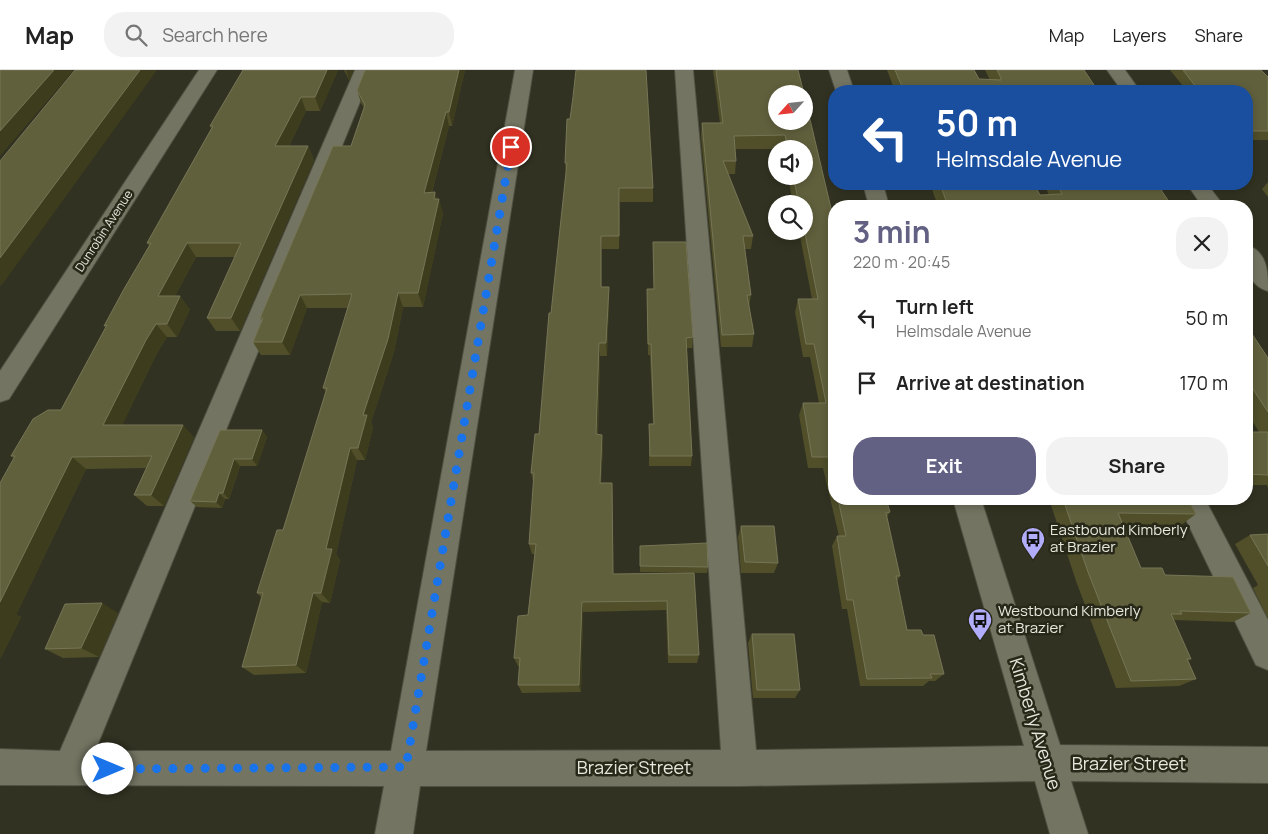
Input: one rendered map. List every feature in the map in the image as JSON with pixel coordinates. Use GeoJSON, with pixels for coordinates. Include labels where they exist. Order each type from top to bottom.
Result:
{"type":"FeatureCollection","features":[{"type":"Feature","properties":{"kind":"street","name":"Dunrobin Avenue"},"geometry":{"type":"LineString","coordinates":[[0,392],[208,70]]}},
{"type":"Feature","properties":{"kind":"street"},"geometry":{"type":"LineString","coordinates":[[70,769],[364,70]]}},
{"type":"Feature","properties":{"kind":"street"},"geometry":{"type":"LineString","coordinates":[[394,834],[524,70]]}},
{"type":"Feature","properties":{"kind":"street"},"geometry":{"type":"LineString","coordinates":[[684,70],[740,768]]}},
{"type":"Feature","properties":{"kind":"street"},"geometry":{"type":"LineString","coordinates":[[838,70],[843,85]]}},
{"type":"Feature","properties":{"kind":"street"},"geometry":{"type":"LineString","coordinates":[[1116,70],[1127,85]]}},
{"type":"Feature","properties":{"kind":"street"},"geometry":{"type":"LineString","coordinates":[[1253,262],[1268,283]]}},
{"type":"Feature","properties":{"kind":"street","name":"Kimberly Avenue"},"geometry":{"type":"LineString","coordinates":[[969,505],[1069,834]]}},
{"type":"Feature","properties":{"kind":"street"},"geometry":{"type":"LineString","coordinates":[[1193,505],[1268,654]]}},
{"type":"Feature","properties":{"kind":"street","name":"Brazier Street"},"geometry":{"type":"LineString","coordinates":[[0,767],[70,769],[740,768],[1047,763],[1268,765]]}},
{"type":"Feature","properties":{"kind":"building"},"geometry":{"type":"Polygon","coordinates":[[[0,70],[54,70],[0,131],[0,70]]]}},
{"type":"Feature","properties":{"kind":"building"},"geometry":{"type":"Polygon","coordinates":[[[75,70],[140,70],[0,258],[0,161],[75,70]]]}},
{"type":"Feature","properties":{"kind":"building"},"geometry":{"type":"Polygon","coordinates":[[[243,70],[327,70],[315,97],[301,97],[275,146],[308,146],[231,318],[207,318],[241,243],[187,243],[158,296],[180,296],[167,324],[156,324],[146,340],[103,425],[183,425],[151,495],[134,495],[152,456],[72,457],[0,602],[0,483],[15,456],[11,456],[33,419],[48,410],[61,410],[107,325],[104,326],[151,243],[147,243],[213,126],[210,126],[243,70]]]}},
{"type":"Feature","properties":{"kind":"building"},"geometry":{"type":"Polygon","coordinates":[[[365,70],[459,70],[449,112],[446,112],[424,193],[435,192],[434,199],[439,199],[418,293],[398,293],[388,339],[363,415],[367,415],[358,448],[350,448],[326,549],[332,549],[321,593],[313,593],[296,665],[242,667],[263,593],[257,593],[277,530],[283,530],[327,388],[323,388],[352,294],[300,295],[282,342],[253,342],[263,318],[260,318],[333,146],[351,146],[365,105],[357,90],[365,70]]]}},
{"type":"Feature","properties":{"kind":"building"},"geometry":{"type":"Polygon","coordinates":[[[576,70],[646,70],[653,188],[619,188],[619,236],[601,236],[601,287],[609,287],[606,343],[599,343],[596,434],[602,435],[600,483],[612,483],[613,574],[694,573],[699,655],[669,655],[667,601],[582,602],[579,685],[518,685],[520,658],[514,658],[518,616],[528,615],[536,544],[529,544],[534,473],[531,473],[535,434],[539,434],[549,313],[551,313],[567,163],[565,163],[567,119],[570,119],[576,70]]]}},
{"type":"Feature","properties":{"kind":"building"},"geometry":{"type":"Polygon","coordinates":[[[716,70],[798,70],[802,85],[768,85],[768,130],[813,130],[829,200],[828,457],[812,457],[803,403],[826,403],[814,344],[806,344],[798,299],[818,299],[806,240],[813,240],[813,195],[797,195],[795,185],[813,185],[813,140],[786,140],[785,135],[734,136],[736,161],[723,161],[753,236],[743,236],[751,295],[747,295],[754,334],[722,335],[702,123],[723,123],[716,70]]]}},
{"type":"Feature","properties":{"kind":"building"},"geometry":{"type":"Polygon","coordinates":[[[895,70],[974,70],[979,79],[1001,80],[997,70],[1084,70],[1094,85],[901,85],[895,70]]]}},
{"type":"Feature","properties":{"kind":"building"},"geometry":{"type":"Polygon","coordinates":[[[1183,70],[1261,70],[1268,77],[1268,131],[1253,131],[1253,85],[1194,85],[1183,70]]]}},
{"type":"Feature","properties":{"kind":"building"},"geometry":{"type":"Polygon","coordinates":[[[942,190],[1037,190],[1040,195],[1062,194],[1060,190],[1161,190],[1168,200],[946,200],[942,190]]]}},
{"type":"Feature","properties":{"kind":"building"},"geometry":{"type":"Polygon","coordinates":[[[653,242],[686,242],[693,337],[686,338],[692,456],[650,456],[649,424],[654,424],[651,344],[648,344],[647,289],[654,289],[653,242]]]}},
{"type":"Feature","properties":{"kind":"building"},"geometry":{"type":"Polygon","coordinates":[[[1253,336],[1268,358],[1268,412],[1253,389],[1253,336]]]}},
{"type":"Feature","properties":{"kind":"building"},"geometry":{"type":"Polygon","coordinates":[[[220,430],[262,430],[252,459],[234,459],[223,493],[219,493],[216,502],[190,501],[220,430]]]}},
{"type":"Feature","properties":{"kind":"building"},"geometry":{"type":"Polygon","coordinates":[[[1253,432],[1268,432],[1268,475],[1253,474],[1253,432]]]}},
{"type":"Feature","properties":{"kind":"building"},"geometry":{"type":"Polygon","coordinates":[[[839,505],[888,505],[890,512],[886,513],[900,576],[896,576],[907,630],[921,630],[923,635],[934,635],[944,674],[930,674],[932,678],[867,679],[853,600],[847,600],[837,536],[846,536],[839,505]]]}},
{"type":"Feature","properties":{"kind":"building"},"geometry":{"type":"Polygon","coordinates":[[[1065,505],[1191,505],[1196,514],[1118,513],[1141,568],[1162,568],[1165,575],[1233,577],[1251,613],[1180,611],[1182,614],[1171,614],[1191,659],[1187,659],[1196,679],[1131,681],[1088,572],[1065,505]]]}},
{"type":"Feature","properties":{"kind":"building"},"geometry":{"type":"Polygon","coordinates":[[[741,526],[774,526],[778,563],[745,562],[741,526]]]}},
{"type":"Feature","properties":{"kind":"building"},"geometry":{"type":"Polygon","coordinates":[[[1268,534],[1268,566],[1250,535],[1268,534]]]}},
{"type":"Feature","properties":{"kind":"building"},"geometry":{"type":"Polygon","coordinates":[[[707,543],[708,567],[640,566],[640,546],[707,543]]]}},
{"type":"Feature","properties":{"kind":"building"},"geometry":{"type":"Polygon","coordinates":[[[102,603],[81,648],[45,649],[65,604],[102,603]]]}},
{"type":"Feature","properties":{"kind":"building"},"geometry":{"type":"Polygon","coordinates":[[[752,634],[794,634],[800,690],[757,690],[752,634]]]}},
{"type":"Feature","properties":{"kind":"place","name":"Eastbound Kimberly at Brazier"},"geometry":{"type":"Point","coordinates":[1033,560]}},
{"type":"Feature","properties":{"kind":"place","name":"Westbound Kimberly at Brazier"},"geometry":{"type":"Point","coordinates":[980,641]}},
{"type":"Feature","properties":{"kind":"route"},"geometry":{"type":"LineString","coordinates":[[108,769],[406,767],[511,147]]}}]}
